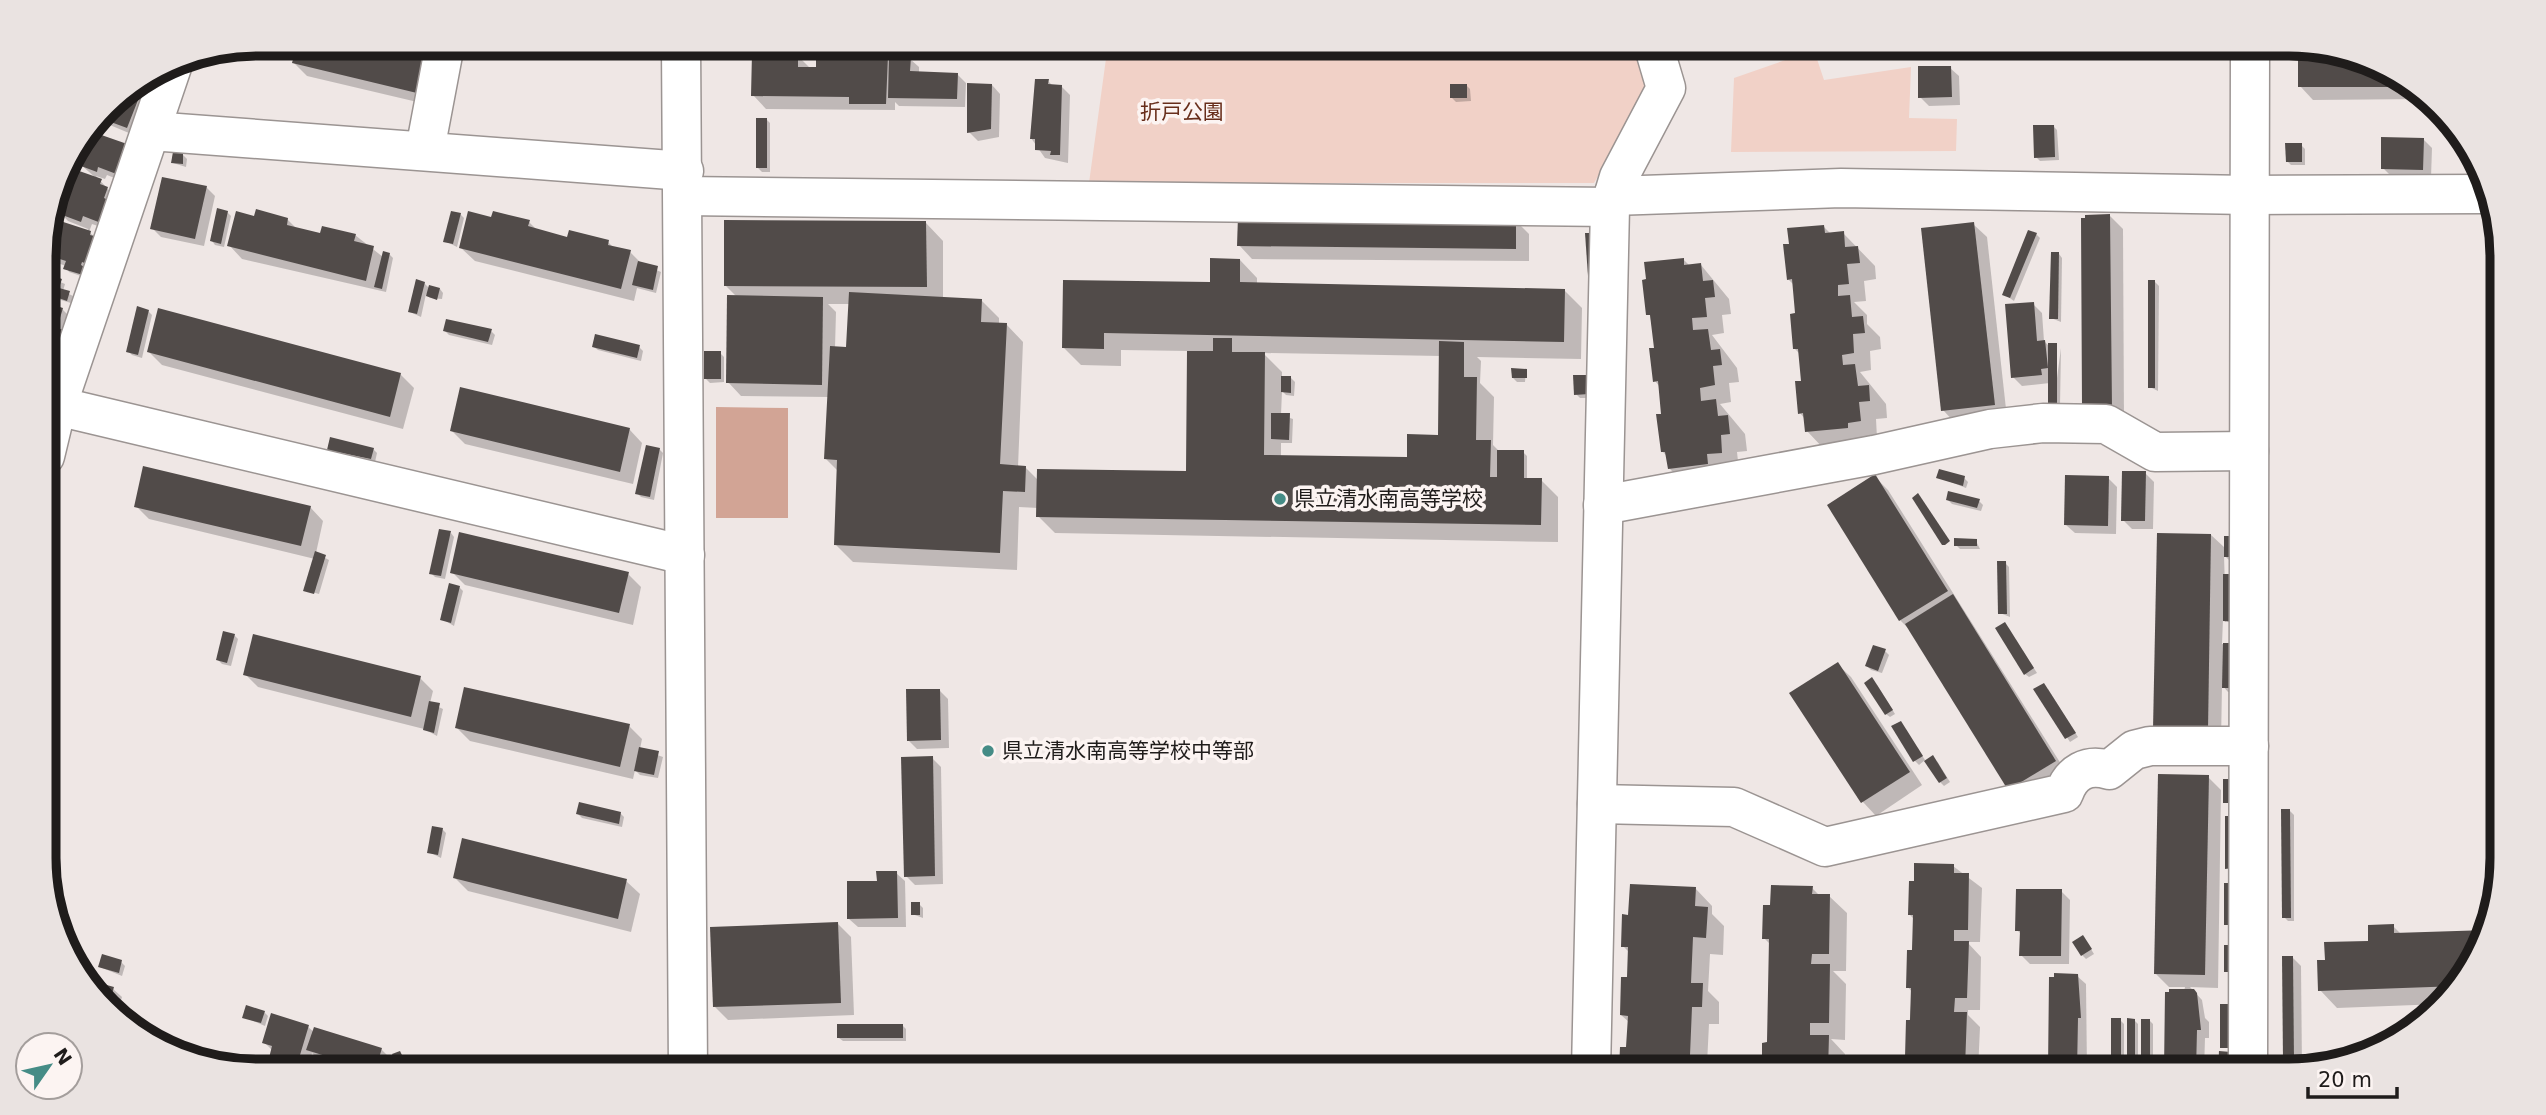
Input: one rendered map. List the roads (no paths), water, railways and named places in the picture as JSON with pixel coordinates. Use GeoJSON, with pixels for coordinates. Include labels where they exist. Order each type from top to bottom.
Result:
{"type":"FeatureCollection","features":[{"type":"Feature","properties":{"kind":"street"},"geometry":{"type":"LineString","coordinates":[[425,150],[444,56]]}},
{"type":"Feature","properties":{"kind":"street"},"geometry":{"type":"LineString","coordinates":[[681,56],[688,1059]]}},
{"type":"Feature","properties":{"kind":"street"},"geometry":{"type":"LineString","coordinates":[[1591,1059],[1611,202],[1619,177],[1666,88],[1657,56]]}},
{"type":"Feature","properties":{"kind":"street"},"geometry":{"type":"LineString","coordinates":[[2248,1059],[2250,56]]}},
{"type":"Feature","properties":{"kind":"street"},"geometry":{"type":"LineString","coordinates":[[56,410],[169,77]]}},
{"type":"Feature","properties":{"kind":"street"},"geometry":{"type":"LineString","coordinates":[[150,131],[425,150],[684,184],[1611,202],[1840,188],[2249,195],[2479,194]]}},
{"type":"Feature","properties":{"kind":"street"},"geometry":{"type":"LineString","coordinates":[[57,406],[685,555]]}},
{"type":"Feature","properties":{"kind":"street"},"geometry":{"type":"LineString","coordinates":[[1603,505],[1874,455],[1990,429],[2043,423],[2106,424],[2155,452],[2249,452]]}},
{"type":"Feature","properties":{"kind":"street"},"geometry":{"type":"LineString","coordinates":[[1597,804],[1734,807],[1825,847],[2063,793],[2069,779],[2081,770],[2097,766],[2109,770],[2134,750],[2150,746],[2249,746]]}},
{"type":"Feature","properties":{"kind":"place","name":"県立清水南高等学校"},"geometry":{"type":"Point","coordinates":[1280,499]}},
{"type":"Feature","properties":{"kind":"place","name":"県立清水南高等学校中等部"},"geometry":{"type":"Point","coordinates":[988,751]}},
{"type":"Feature","properties":{"kind":"park label","name":"折戸公園"},"geometry":{"type":"Point","coordinates":[1182,112]}}]}
